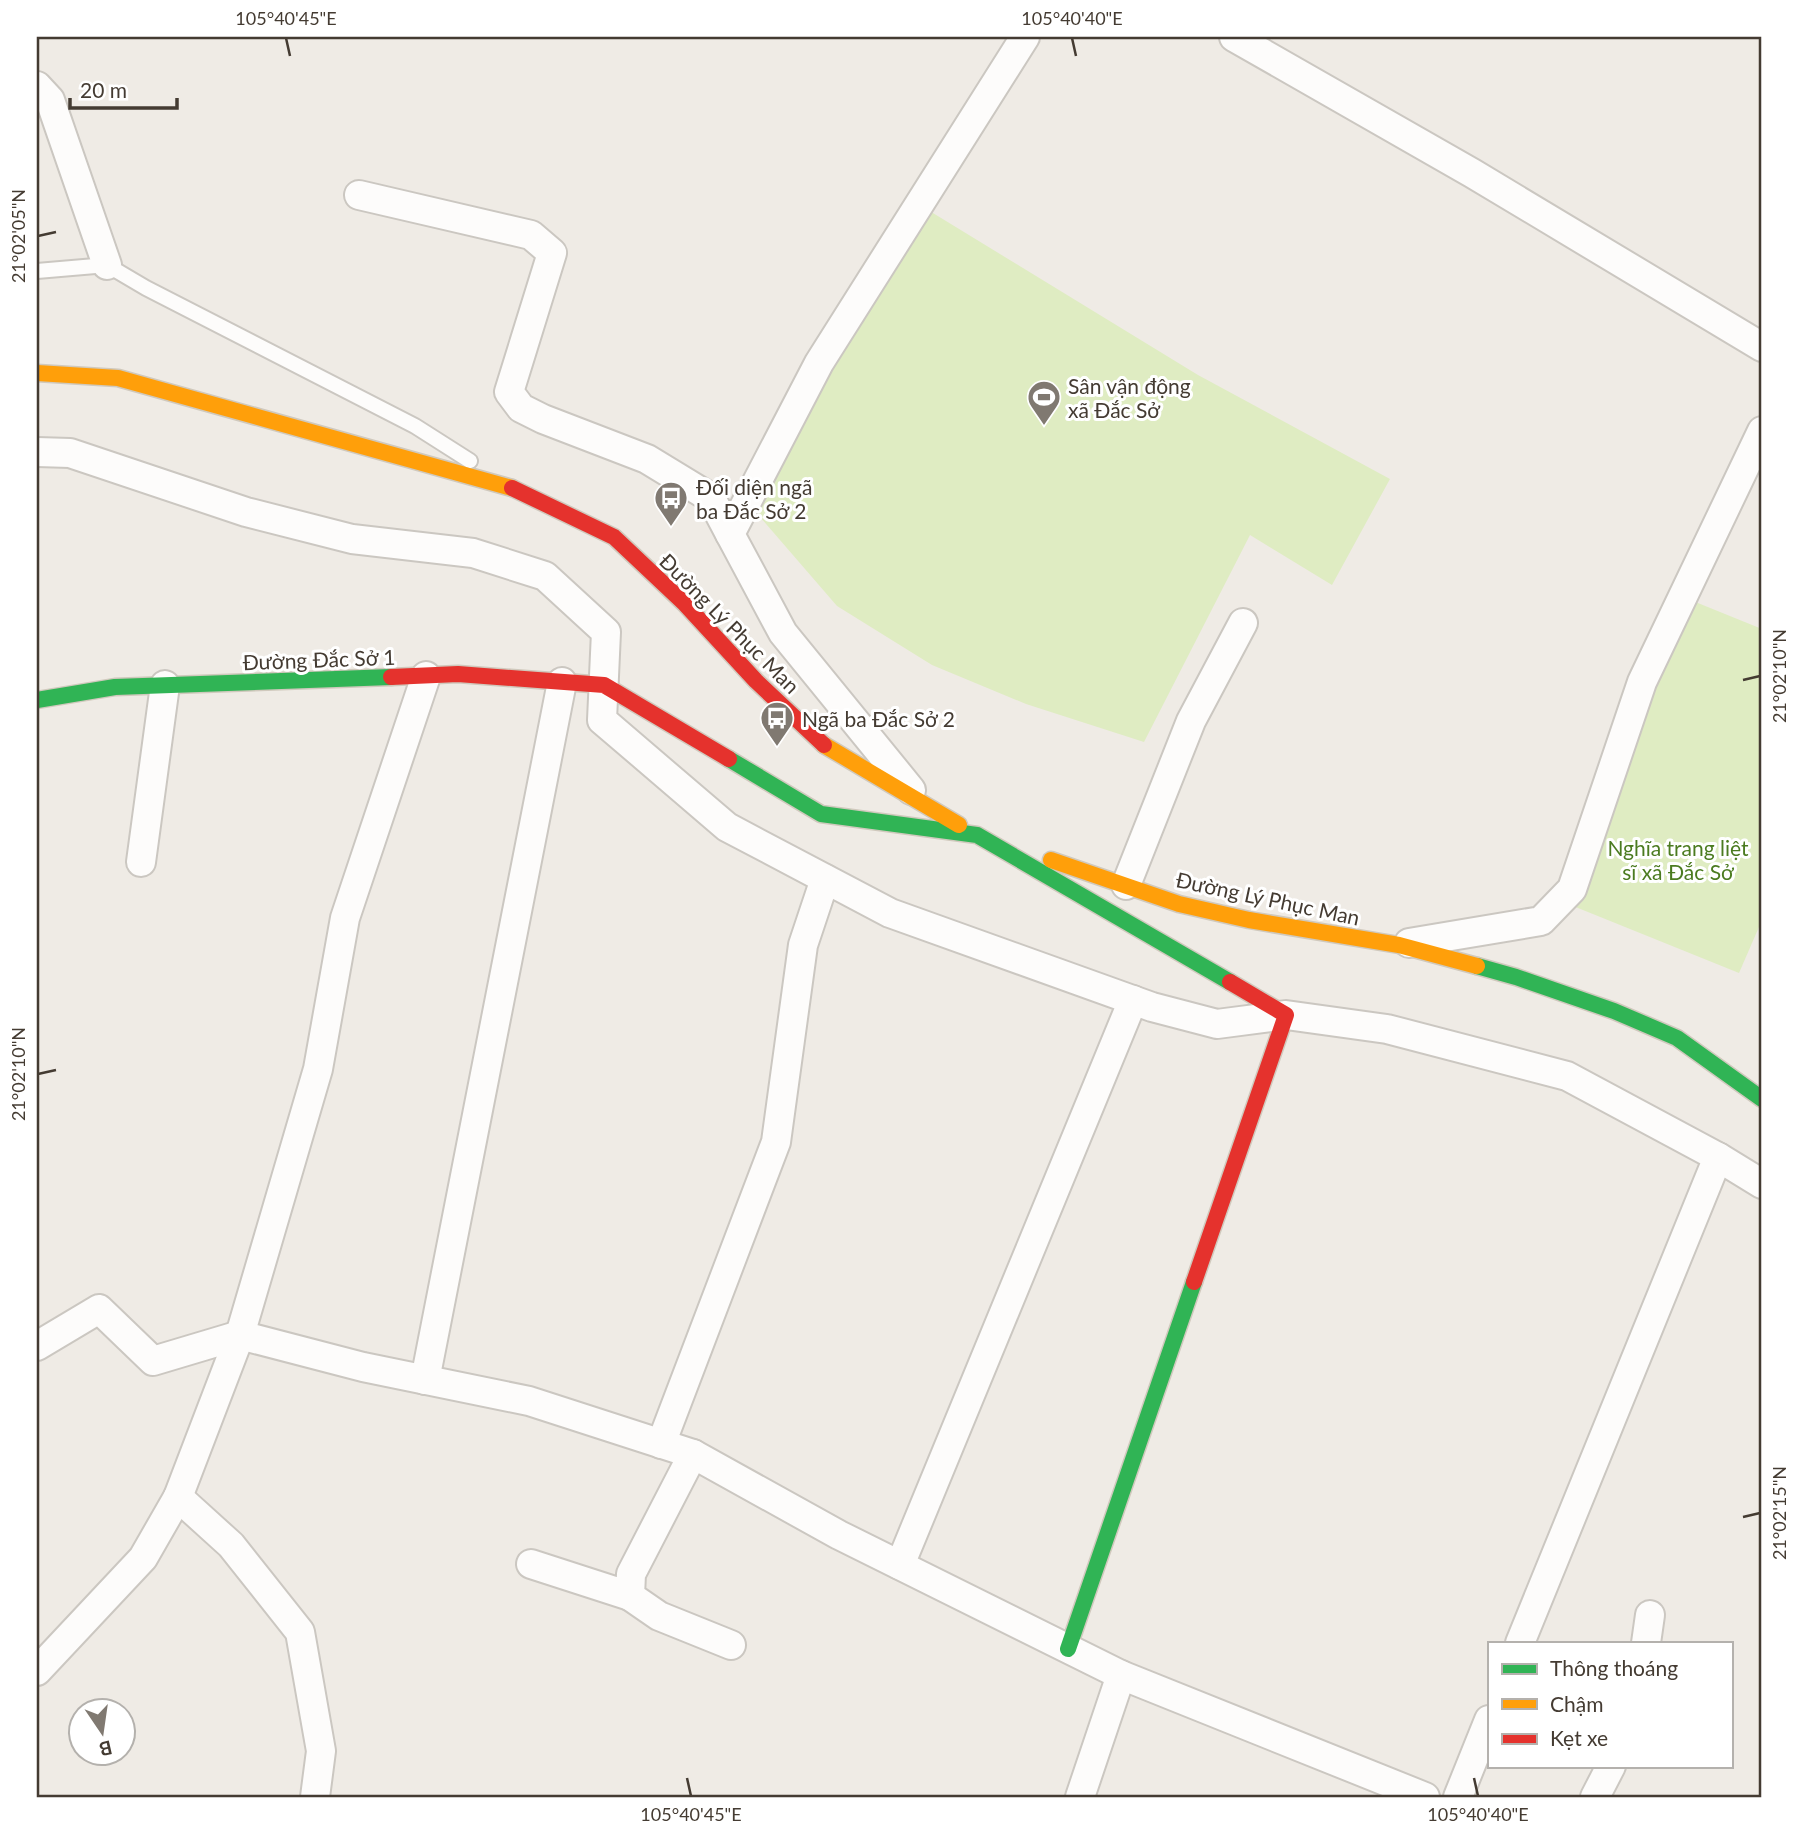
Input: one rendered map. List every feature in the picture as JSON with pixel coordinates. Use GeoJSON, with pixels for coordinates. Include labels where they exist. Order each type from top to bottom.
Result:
{"type":"FeatureCollection","features":[{"type":"Feature","properties":{"kind":"street"},"geometry":{"type":"LineString","coordinates":[[730,534],[819,363],[1025,37]]}},
{"type":"Feature","properties":{"kind":"street"},"geometry":{"type":"LineString","coordinates":[[1234,37],[1472,173],[1762,347]]}},
{"type":"Feature","properties":{"kind":"street"},"geometry":{"type":"LineString","coordinates":[[37,86],[50,100],[107,265]]}},
{"type":"Feature","properties":{"kind":"street"},"geometry":{"type":"LineString","coordinates":[[359,195],[531,235],[552,253],[509,393],[521,408],[542,419],[648,459],[711,499],[783,633],[924,806]]}},
{"type":"Feature","properties":{"kind":"street","name":"Đường Lý Phục Man"},"geometry":{"type":"LineString","coordinates":[[37,373],[118,379],[512,488],[614,537],[685,604],[757,681],[828,748],[977,835],[1179,904],[1399,945],[1516,977],[1614,1011],[1677,1038],[1762,1098]]}},
{"type":"Feature","properties":{"kind":"street"},"geometry":{"type":"LineString","coordinates":[[1399,945],[1541,921],[1572,889],[1642,682],[1762,431]]}},
{"type":"Feature","properties":{"kind":"street"},"geometry":{"type":"LineString","coordinates":[[37,452],[70,453],[246,512],[352,539],[473,554],[545,576],[606,632],[603,720],[727,827],[890,913],[1133,1000],[1217,1024],[1286,1015],[1387,1029],[1567,1076],[1718,1157],[1762,1184]]}},
{"type":"Feature","properties":{"kind":"street"},"geometry":{"type":"LineString","coordinates":[[1126,885],[1191,721],[1243,623]]}},
{"type":"Feature","properties":{"kind":"street","name":"Đường Đắc Sở 1"},"geometry":{"type":"LineString","coordinates":[[37,700],[115,687],[458,674],[604,685]]}},
{"type":"Feature","properties":{"kind":"street"},"geometry":{"type":"LineString","coordinates":[[37,1671],[143,1558],[178,1497],[240,1335],[318,1069],[345,918],[426,676]]}},
{"type":"Feature","properties":{"kind":"street"},"geometry":{"type":"LineString","coordinates":[[425,1380],[562,682]]}},
{"type":"Feature","properties":{"kind":"street"},"geometry":{"type":"LineString","coordinates":[[141,862],[165,685]]}},
{"type":"Feature","properties":{"kind":"street"},"geometry":{"type":"LineString","coordinates":[[604,685],[821,814],[977,835],[1286,1015]]}},
{"type":"Feature","properties":{"kind":"street"},"geometry":{"type":"LineString","coordinates":[[661,1444],[776,1142],[803,945],[825,879]]}},
{"type":"Feature","properties":{"kind":"street"},"geometry":{"type":"LineString","coordinates":[[900,1565],[1133,1000]]}},
{"type":"Feature","properties":{"kind":"street"},"geometry":{"type":"LineString","coordinates":[[1068,1649],[1286,1015]]}},
{"type":"Feature","properties":{"kind":"street"},"geometry":{"type":"LineString","coordinates":[[1520,1642],[1718,1157]]}},
{"type":"Feature","properties":{"kind":"street"},"geometry":{"type":"LineString","coordinates":[[37,1346],[99,1309],[153,1361],[240,1335],[363,1367],[529,1401],[693,1454],[839,1535],[1121,1675],[1425,1797]]}},
{"type":"Feature","properties":{"kind":"street"},"geometry":{"type":"LineString","coordinates":[[630,1596],[631,1574],[693,1454]]}},
{"type":"Feature","properties":{"kind":"street"},"geometry":{"type":"LineString","coordinates":[[178,1497],[231,1545],[300,1632],[321,1751],[315,1797]]}},
{"type":"Feature","properties":{"kind":"street"},"geometry":{"type":"LineString","coordinates":[[531,1564],[630,1596],[659,1616],[731,1645]]}},
{"type":"Feature","properties":{"kind":"street"},"geometry":{"type":"LineString","coordinates":[[1646,1642],[1650,1615]]}},
{"type":"Feature","properties":{"kind":"street"},"geometry":{"type":"LineString","coordinates":[[1080,1797],[1121,1675]]}},
{"type":"Feature","properties":{"kind":"street"},"geometry":{"type":"LineString","coordinates":[[1458,1797],[1488,1722]]}},
{"type":"Feature","properties":{"kind":"street"},"geometry":{"type":"LineString","coordinates":[[1595,1797],[1610,1768]]}},
{"type":"Feature","properties":{"kind":"lane"},"geometry":{"type":"LineString","coordinates":[[37,271],[107,265],[146,288],[415,426],[512,488]]}},
{"type":"Feature","properties":{"kind":"green space","name":"Sân vận động xã Đắc Sở"},"geometry":{"type":"Polygon","coordinates":[[[928,210],[1198,375],[1390,479],[1332,585],[1250,535],[1144,742],[1026,704],[932,665],[837,606],[747,502],[928,210]]]}},
{"type":"Feature","properties":{"kind":"green space","name":"Nghĩa trang liệt sĩ xã Đắc Sở"},"geometry":{"type":"Polygon","coordinates":[[[1688,599],[1762,629],[1762,920],[1739,973],[1573,906],[1688,599]]]}},
{"type":"Feature","properties":{"kind":"traffic: fast"},"geometry":{"type":"LineString","coordinates":[[37,700],[115,687],[391,677]]}},
{"type":"Feature","properties":{"kind":"traffic: fast"},"geometry":{"type":"LineString","coordinates":[[729,759],[821,814],[977,835],[1230,982]]}},
{"type":"Feature","properties":{"kind":"traffic: fast"},"geometry":{"type":"LineString","coordinates":[[1477,966],[1614,1011],[1677,1038],[1762,1099]]}},
{"type":"Feature","properties":{"kind":"traffic: fast"},"geometry":{"type":"LineString","coordinates":[[1068,1649],[1194,1282]]}},
{"type":"Feature","properties":{"kind":"traffic: slow"},"geometry":{"type":"LineString","coordinates":[[37,373],[118,378],[512,488]]}},
{"type":"Feature","properties":{"kind":"traffic: slow"},"geometry":{"type":"LineString","coordinates":[[824,745],[959,825]]}},
{"type":"Feature","properties":{"kind":"traffic: slow"},"geometry":{"type":"LineString","coordinates":[[1051,860],[1179,904],[1249,920],[1399,945],[1477,966]]}},
{"type":"Feature","properties":{"kind":"traffic: jam"},"geometry":{"type":"LineString","coordinates":[[512,488],[614,537],[685,604],[756,681],[824,745]]}},
{"type":"Feature","properties":{"kind":"traffic: jam"},"geometry":{"type":"LineString","coordinates":[[391,677],[458,674],[604,685],[729,759]]}},
{"type":"Feature","properties":{"kind":"traffic: jam"},"geometry":{"type":"LineString","coordinates":[[1194,1282],[1286,1015],[1230,982]]}},
{"type":"Feature","properties":{"kind":"place","name":"Sân vận động xã Đắc Sở"},"geometry":{"type":"Point","coordinates":[1044,427]}},
{"type":"Feature","properties":{"kind":"place","name":"Đối diện ngã ba Đắc Sở 2"},"geometry":{"type":"Point","coordinates":[671,528]}},
{"type":"Feature","properties":{"kind":"place","name":"Ngã ba Đắc Sở 2"},"geometry":{"type":"Point","coordinates":[777,748]}}]}
